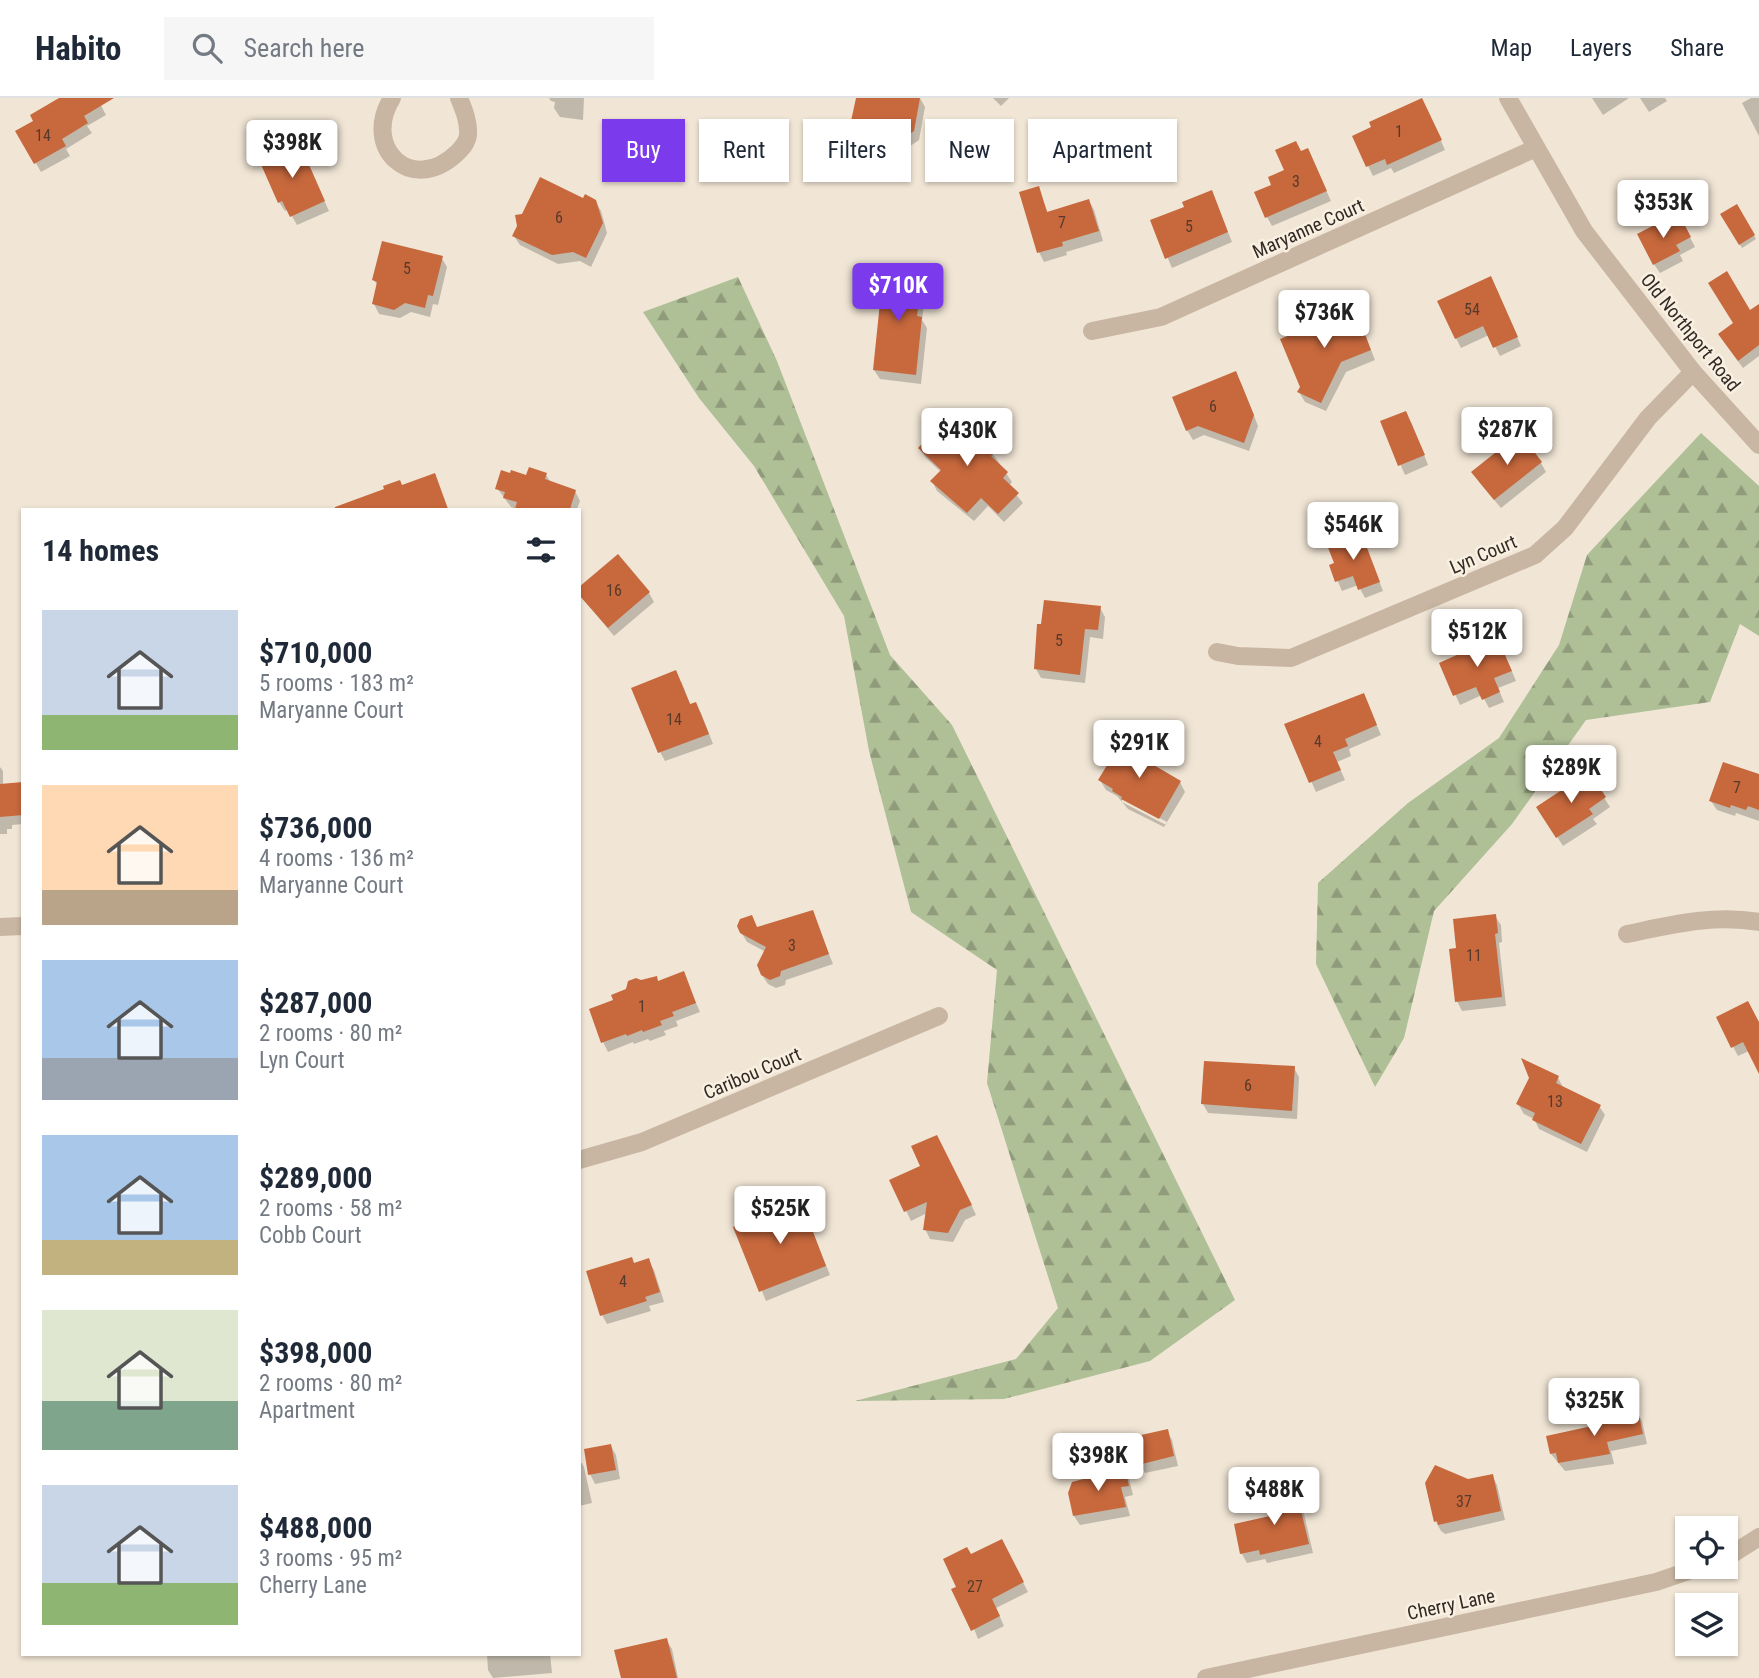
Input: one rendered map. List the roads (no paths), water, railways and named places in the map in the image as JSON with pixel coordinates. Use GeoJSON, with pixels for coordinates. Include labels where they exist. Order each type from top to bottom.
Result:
{"type":"FeatureCollection","features":[{"type":"Feature","properties":{"kind":"street"},"geometry":{"type":"LineString","coordinates":[[392,98],[385,109],[382,124],[388,153],[410,169],[424,170],[440,166],[452,158],[468,138],[459,98]]}},
{"type":"Feature","properties":{"kind":"street","name":"Old Northport Road"},"geometry":{"type":"LineString","coordinates":[[1508,98],[1584,231],[1693,372],[1759,445]]}},
{"type":"Feature","properties":{"kind":"street","name":"Maryanne Court"},"geometry":{"type":"LineString","coordinates":[[1092,331],[1161,317],[1536,148]]}},
{"type":"Feature","properties":{"kind":"street","name":"Lyn Court"},"geometry":{"type":"LineString","coordinates":[[1217,652],[1238,656],[1291,657],[1535,555],[1565,528],[1648,418],[1693,372]]}},
{"type":"Feature","properties":{"kind":"street"},"geometry":{"type":"LineString","coordinates":[[1627,934],[1693,920],[1739,919],[1759,922]]}},
{"type":"Feature","properties":{"kind":"street"},"geometry":{"type":"LineString","coordinates":[[0,927],[21,926]]}},
{"type":"Feature","properties":{"kind":"street","name":"Caribou Court"},"geometry":{"type":"LineString","coordinates":[[581,1159],[642,1142],[939,1016]]}},
{"type":"Feature","properties":{"kind":"street"},"geometry":{"type":"LineString","coordinates":[[1738,1550],[1759,1537]]}},
{"type":"Feature","properties":{"kind":"street","name":"Cherry Lane"},"geometry":{"type":"LineString","coordinates":[[1206,1678],[1656,1582],[1675,1576]]}}]}
